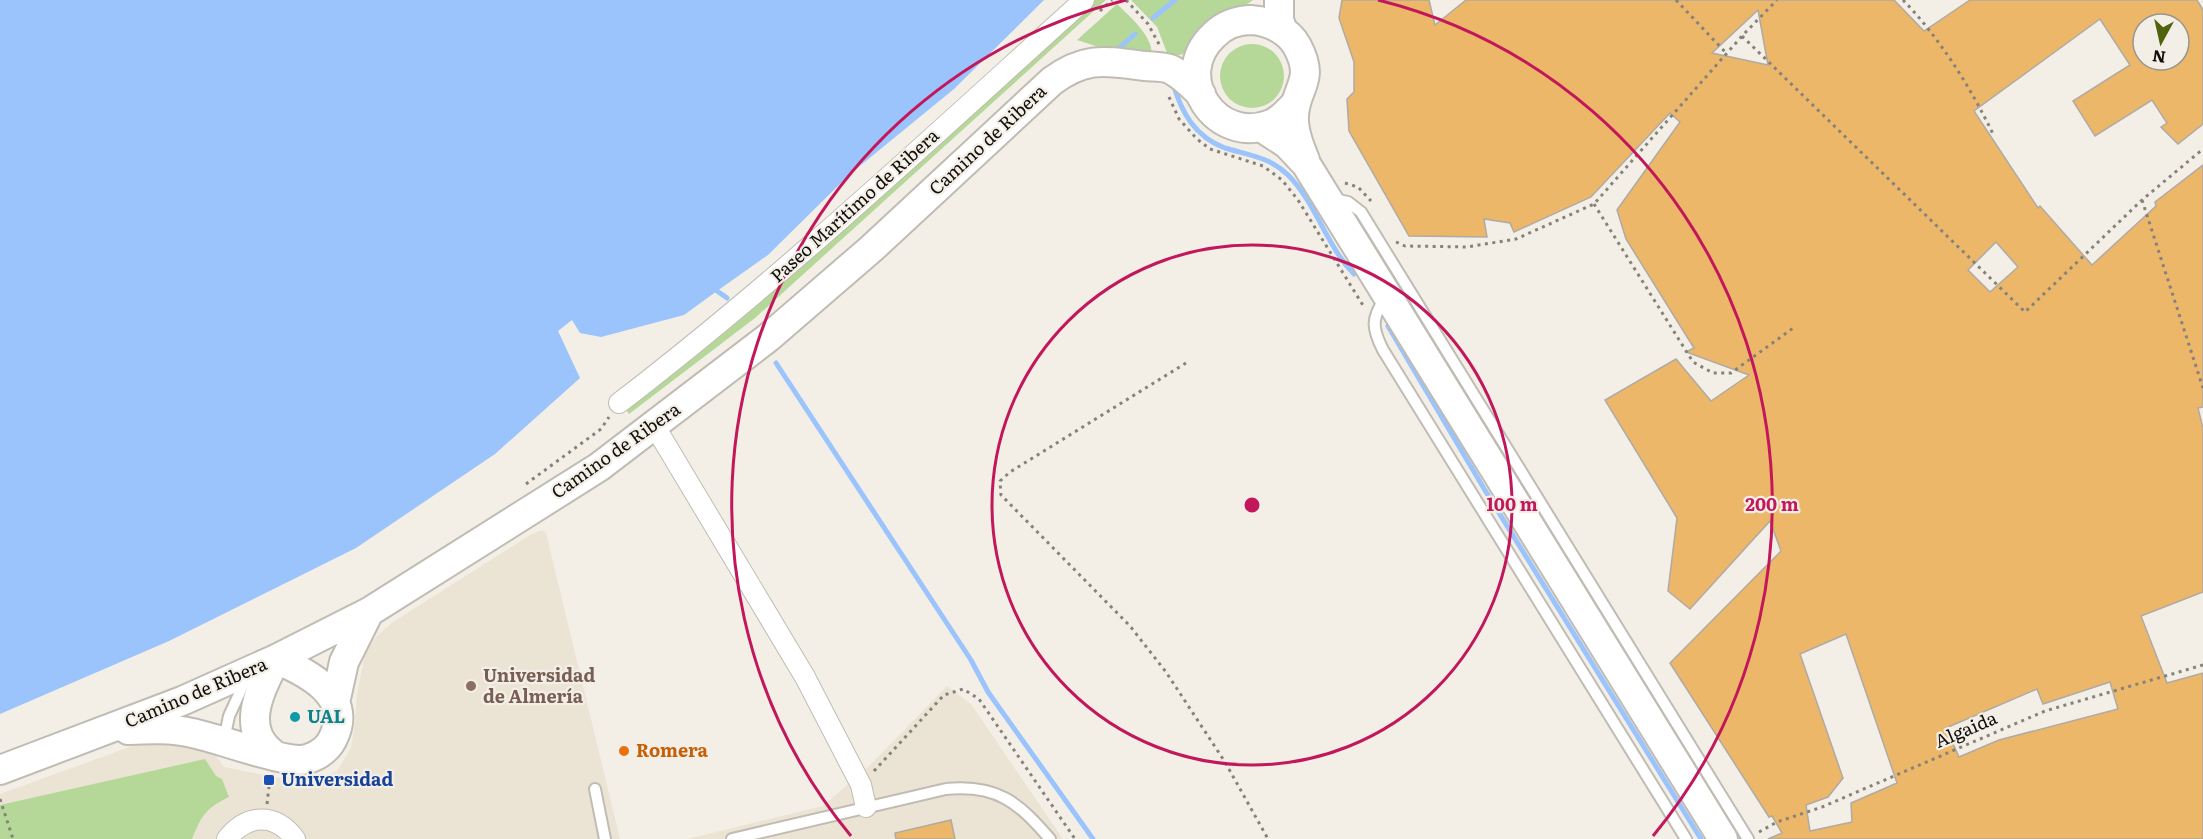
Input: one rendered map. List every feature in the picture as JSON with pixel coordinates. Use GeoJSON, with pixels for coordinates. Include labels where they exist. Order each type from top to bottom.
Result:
{"type":"FeatureCollection","features":[{"type":"Feature","properties":{"kind":"main road"},"geometry":{"type":"LineString","coordinates":[[1279,0],[1279,20],[1283,31]]}},
{"type":"Feature","properties":{"kind":"main road"},"geometry":{"type":"LineString","coordinates":[[1295,104],[1282,118],[1261,127],[1248,128],[1232,124],[1217,116],[1205,103],[1195,75],[1200,53],[1207,41],[1220,30],[1258,10],[1293,40],[1299,49],[1305,79],[1295,104],[1294,126],[1318,183]]}},
{"type":"Feature","properties":{"kind":"main road"},"geometry":{"type":"LineString","coordinates":[[1166,68],[1180,65],[1200,53]]}},
{"type":"Feature","properties":{"kind":"main road","name":"Camino de Ribera"},"geometry":{"type":"LineString","coordinates":[[0,770],[108,731],[182,701],[251,671],[369,612],[599,467],[777,330],[871,249],[1063,73],[1077,65],[1091,62],[1166,68]]}},
{"type":"Feature","properties":{"kind":"main road"},"geometry":{"type":"LineString","coordinates":[[1166,68],[1191,84],[1201,94]]}},
{"type":"Feature","properties":{"kind":"main road"},"geometry":{"type":"LineString","coordinates":[[1261,127],[1287,144],[1318,183],[1387,296],[1740,839]]}},
{"type":"Feature","properties":{"kind":"main road"},"geometry":{"type":"LineString","coordinates":[[108,731],[174,729],[287,760],[309,759],[328,746],[338,726],[335,703],[344,662],[369,612]]}},
{"type":"Feature","properties":{"kind":"main road"},"geometry":{"type":"LineString","coordinates":[[276,756],[259,740],[255,718],[261,690],[276,659],[307,674],[322,685],[335,703]]}},
{"type":"Feature","properties":{"kind":"main road"},"geometry":{"type":"LineString","coordinates":[[307,674],[324,665],[344,662]]}},
{"type":"Feature","properties":{"kind":"street","name":"Paseo Marítimo de Ribera"},"geometry":{"type":"LineString","coordinates":[[619,403],[696,344],[823,236],[1084,0]]}},
{"type":"Feature","properties":{"kind":"street"},"geometry":{"type":"LineString","coordinates":[[654,424],[805,677],[861,785],[866,807]]}},
{"type":"Feature","properties":{"kind":"street"},"geometry":{"type":"LineString","coordinates":[[227,839],[237,827],[250,820],[265,819],[277,822],[295,839]]}},
{"type":"Feature","properties":{"kind":"lane"},"geometry":{"type":"LineString","coordinates":[[1318,183],[1362,212],[1740,839]]}},
{"type":"Feature","properties":{"kind":"lane"},"geometry":{"type":"LineString","coordinates":[[1387,296],[1374,314],[1376,336],[1383,350],[1686,839]]}},
{"type":"Feature","properties":{"kind":"lane"},"geometry":{"type":"LineString","coordinates":[[224,741],[229,716],[251,671]]}},
{"type":"Feature","properties":{"kind":"lane"},"geometry":{"type":"LineString","coordinates":[[732,839],[946,789],[964,787],[999,794],[1016,803],[1050,839]]}},
{"type":"Feature","properties":{"kind":"lane"},"geometry":{"type":"LineString","coordinates":[[595,789],[605,839]]}},
{"type":"Feature","properties":{"kind":"path"},"geometry":{"type":"LineString","coordinates":[[1126,0],[1158,39],[1166,68]]}},
{"type":"Feature","properties":{"kind":"path"},"geometry":{"type":"LineString","coordinates":[[1676,0],[1727,54]]}},
{"type":"Feature","properties":{"kind":"path"},"geometry":{"type":"LineString","coordinates":[[1391,234],[1397,243],[1405,246],[1467,247],[1516,239],[1594,204],[1742,36],[1777,0]]}},
{"type":"Feature","properties":{"kind":"path"},"geometry":{"type":"LineString","coordinates":[[1904,0],[1923,20],[1980,108],[1993,134]]}},
{"type":"Feature","properties":{"kind":"path"},"geometry":{"type":"LineString","coordinates":[[1742,36],[2025,312],[2142,200],[2203,149]]}},
{"type":"Feature","properties":{"kind":"path"},"geometry":{"type":"LineString","coordinates":[[1318,183],[1348,184],[1366,194],[1374,205]]}},
{"type":"Feature","properties":{"kind":"path"},"geometry":{"type":"LineString","coordinates":[[2142,200],[2203,388]]}},
{"type":"Feature","properties":{"kind":"path"},"geometry":{"type":"LineString","coordinates":[[1594,204],[1693,362],[1713,373],[1731,373],[1796,326]]}},
{"type":"Feature","properties":{"kind":"path"},"geometry":{"type":"LineString","coordinates":[[1186,363],[1010,472],[1000,481],[1001,495],[1138,635],[1166,672],[1225,762],[1268,839]]}},
{"type":"Feature","properties":{"kind":"path"},"geometry":{"type":"LineString","coordinates":[[519,489],[601,429],[619,403]]}},
{"type":"Feature","properties":{"kind":"path","name":"Algaida"},"geometry":{"type":"LineString","coordinates":[[1740,839],[1777,822],[1822,807],[2045,711],[2203,665]]}},
{"type":"Feature","properties":{"kind":"path"},"geometry":{"type":"LineString","coordinates":[[861,785],[944,695],[963,689],[979,699],[1075,839]]}},
{"type":"Feature","properties":{"kind":"path"},"geometry":{"type":"LineString","coordinates":[[265,819],[269,780],[276,756]]}},
{"type":"Feature","properties":{"kind":"path"},"geometry":{"type":"LineString","coordinates":[[0,798],[13,839]]}},
{"type":"Feature","properties":{"kind":"shaded area","name":"Universidad de Almería"},"geometry":{"type":"Polygon","coordinates":[[[542,530],[546,533],[620,839],[0,839],[0,794],[135,745],[159,740],[212,750],[224,767],[290,780],[315,780],[337,771],[351,748],[357,694],[365,654],[376,637],[393,622],[530,535],[542,530]]]}},
{"type":"Feature","properties":{"kind":"shaded area"},"geometry":{"type":"Polygon","coordinates":[[[947,686],[971,704],[1063,839],[687,839],[823,806],[871,764],[947,686]]]}},
{"type":"Feature","properties":{"kind":"green space"},"geometry":{"type":"Polygon","coordinates":[[[1095,0],[1106,0],[755,318],[629,414],[625,408],[997,89],[1095,0]]]}},
{"type":"Feature","properties":{"kind":"green space"},"geometry":{"type":"Polygon","coordinates":[[[1131,0],[1253,0],[1214,17],[1200,29],[1183,54],[1169,58],[1157,27],[1131,0]]]}},
{"type":"Feature","properties":{"kind":"green space"},"geometry":{"type":"Polygon","coordinates":[[[1117,4],[1145,34],[1152,57],[1108,50],[1077,40],[1117,4]]]}},
{"type":"Feature","properties":{"kind":"green space"},"geometry":{"type":"Polygon","coordinates":[[[1252,44],[1270,50],[1278,58],[1284,76],[1278,94],[1270,102],[1252,108],[1234,102],[1226,94],[1220,76],[1226,58],[1234,50],[1252,44]]]}},
{"type":"Feature","properties":{"kind":"green space"},"geometry":{"type":"Polygon","coordinates":[[[205,759],[216,776],[222,779],[229,797],[206,813],[192,839],[0,839],[0,805],[205,759]]]}},
{"type":"Feature","properties":{"kind":"water"},"geometry":{"type":"Polygon","coordinates":[[[0,0],[1044,0],[954,89],[850,174],[768,255],[684,315],[601,337],[580,333],[572,320],[558,331],[580,378],[495,454],[356,548],[169,641],[0,714],[0,0]]]}},
{"type":"Feature","properties":{"kind":"building"},"geometry":{"type":"Polygon","coordinates":[[[1342,0],[1429,0],[1435,25],[1466,0],[1894,0],[1924,31],[1970,0],[2197,0],[2203,10],[2203,124],[2178,144],[2161,127],[2167,123],[2152,100],[2095,136],[2073,101],[2130,65],[2100,19],[1974,111],[2038,208],[2040,206],[2092,265],[2156,206],[2155,202],[2203,165],[2203,407],[2198,408],[2203,428],[2203,592],[2141,616],[2167,683],[2203,673],[2203,839],[1768,839],[1782,833],[1772,816],[1769,817],[1670,663],[1781,551],[1770,521],[1690,609],[1668,591],[1677,518],[1605,400],[1676,359],[1711,401],[1749,375],[1686,352],[1694,348],[1626,239],[1617,210],[1680,122],[1670,113],[1591,197],[1514,232],[1510,223],[1484,219],[1487,237],[1409,236],[1349,131],[1347,99],[1354,92],[1354,62],[1339,18],[1342,0]],[[1758,10],[1712,53],[1768,65],[1758,10]],[[1996,242],[1968,270],[1990,292],[2018,267],[1996,242]],[[1846,634],[1800,654],[1843,778],[1828,797],[1806,805],[1810,831],[1852,822],[1851,803],[1897,783],[1846,634]],[[2110,682],[2043,704],[2037,689],[1946,728],[1959,757],[1999,740],[2118,709],[2110,682]]]}},
{"type":"Feature","properties":{"kind":"building"},"geometry":{"type":"Polygon","coordinates":[[[951,820],[955,839],[896,839],[895,833],[951,820]]]}},
{"type":"Feature","properties":{"kind":"waterway"},"geometry":{"type":"LineString","coordinates":[[1153,18],[1175,0]]}},
{"type":"Feature","properties":{"kind":"waterway"},"geometry":{"type":"LineString","coordinates":[[1118,49],[1135,34]]}},
{"type":"Feature","properties":{"kind":"waterway"},"geometry":{"type":"LineString","coordinates":[[1173,83],[1185,113],[1205,137],[1225,148],[1266,160],[1288,175],[1298,186],[1336,251],[1354,274]]}},
{"type":"Feature","properties":{"kind":"waterway"},"geometry":{"type":"LineString","coordinates":[[1357,219],[1741,839]]}},
{"type":"Feature","properties":{"kind":"waterway"},"geometry":{"type":"LineString","coordinates":[[717,291],[727,298]]}},
{"type":"Feature","properties":{"kind":"waterway"},"geometry":{"type":"LineString","coordinates":[[1388,326],[1483,487],[1701,839]]}},
{"type":"Feature","properties":{"kind":"waterway"},"geometry":{"type":"LineString","coordinates":[[776,363],[971,660],[988,692],[1093,839]]}},
{"type":"Feature","properties":{"kind":"place","name":"Universidad de Almería"},"geometry":{"type":"Point","coordinates":[471,686]}},
{"type":"Feature","properties":{"kind":"place","name":"UAL"},"geometry":{"type":"Point","coordinates":[295,717]}},
{"type":"Feature","properties":{"kind":"place","name":"Romera"},"geometry":{"type":"Point","coordinates":[624,751]}},
{"type":"Feature","properties":{"kind":"place","name":"Universidad"},"geometry":{"type":"Point","coordinates":[269,780]}}]}
